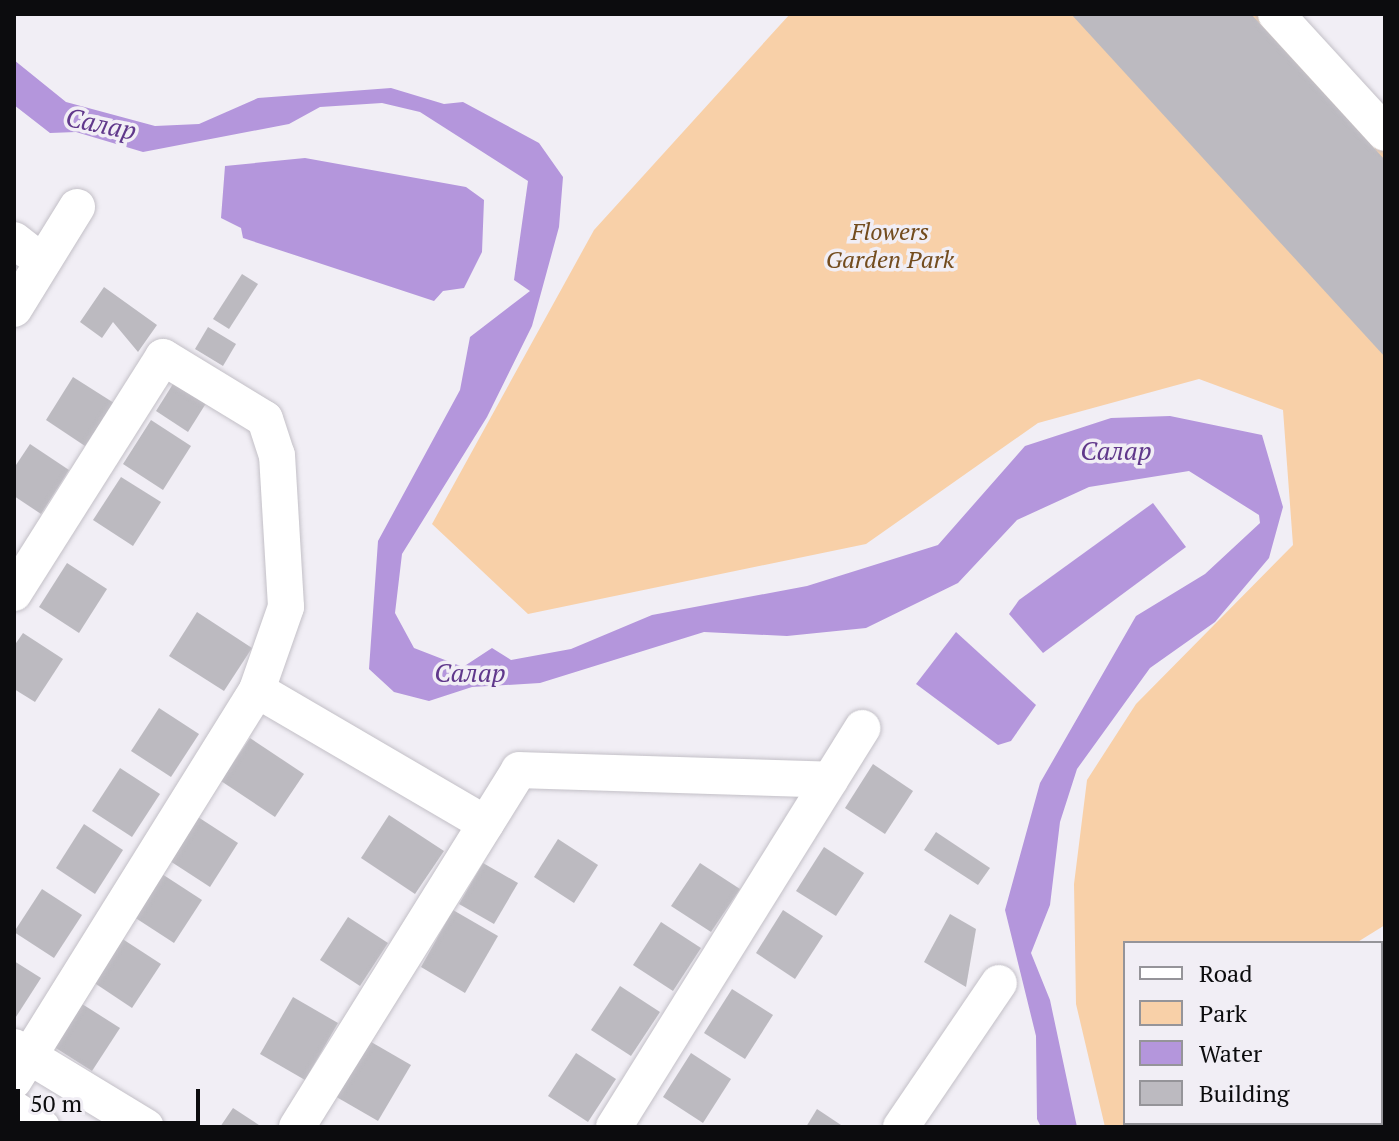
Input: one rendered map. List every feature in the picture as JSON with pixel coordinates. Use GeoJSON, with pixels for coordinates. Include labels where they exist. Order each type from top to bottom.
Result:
{"type":"FeatureCollection","features":[{"type":"Feature","properties":{"kind":"street"},"geometry":{"type":"LineString","coordinates":[[1276,14],[1385,133]]}},
{"type":"Feature","properties":{"kind":"street"},"geometry":{"type":"LineString","coordinates":[[14,309],[77,207]]}},
{"type":"Feature","properties":{"kind":"street"},"geometry":{"type":"LineString","coordinates":[[14,240],[42,262]]}},
{"type":"Feature","properties":{"kind":"street"},"geometry":{"type":"LineString","coordinates":[[14,593],[163,357],[265,419],[277,455],[286,607],[257,690],[19,1061],[146,1127]]}},
{"type":"Feature","properties":{"kind":"street"},"geometry":{"type":"LineString","coordinates":[[257,690],[486,824]]}},
{"type":"Feature","properties":{"kind":"street"},"geometry":{"type":"LineString","coordinates":[[614,1127],[862,728]]}},
{"type":"Feature","properties":{"kind":"street"},"geometry":{"type":"LineString","coordinates":[[297,1127],[519,770],[830,780]]}},
{"type":"Feature","properties":{"kind":"street"},"geometry":{"type":"LineString","coordinates":[[901,1127],[999,983]]}},
{"type":"Feature","properties":{"kind":"street"},"geometry":{"type":"LineString","coordinates":[[14,1109],[42,1127]]}},
{"type":"Feature","properties":{"kind":"green space","name":"Flowers Garden Park"},"geometry":{"type":"Polygon","coordinates":[[[790,14],[1258,14],[1385,153],[1385,925],[1359,941],[1123,941],[1123,1125],[1223,1127],[1105,1127],[1076,1004],[1074,884],[1087,780],[1136,704],[1293,545],[1283,410],[1199,379],[1038,423],[866,544],[528,614],[432,524],[594,230],[790,14]]]}},
{"type":"Feature","properties":{"kind":"water","name":"Салар"},"geometry":{"type":"Polygon","coordinates":[[[14,60],[66,102],[155,126],[199,124],[258,98],[391,88],[444,104],[463,102],[539,143],[563,177],[559,227],[532,326],[487,417],[402,554],[395,613],[414,648],[463,667],[492,648],[511,660],[571,649],[652,615],[807,586],[938,545],[1025,446],[1111,418],[1170,416],[1262,435],[1283,507],[1269,558],[1215,622],[1150,668],[1077,769],[1060,822],[1050,905],[1031,953],[1050,1000],[1077,1127],[1041,1127],[1037,1119],[1036,1036],[1005,910],[1040,783],[1136,616],[1205,574],[1260,523],[1259,515],[1189,471],[1089,487],[1017,520],[958,583],[866,628],[787,636],[704,632],[540,683],[472,687],[429,701],[394,692],[369,669],[378,541],[460,390],[470,337],[530,291],[514,280],[528,181],[420,112],[382,103],[320,107],[289,124],[143,152],[76,132],[50,133],[14,105],[14,60]]]}},
{"type":"Feature","properties":{"kind":"water"},"geometry":{"type":"Polygon","coordinates":[[[305,158],[466,187],[484,200],[482,252],[464,288],[443,291],[434,301],[243,238],[241,228],[221,218],[225,166],[305,158]]]}},
{"type":"Feature","properties":{"kind":"water"},"geometry":{"type":"Polygon","coordinates":[[[1153,503],[1186,547],[1043,653],[1009,614],[1019,600],[1153,503]]]}},
{"type":"Feature","properties":{"kind":"water"},"geometry":{"type":"Polygon","coordinates":[[[956,632],[1036,705],[1011,741],[998,745],[916,684],[956,632]]]}},
{"type":"Feature","properties":{"kind":"building"},"geometry":{"type":"Polygon","coordinates":[[[1071,14],[1251,14],[1385,160],[1385,357],[1071,14]]]}},
{"type":"Feature","properties":{"kind":"building"},"geometry":{"type":"Polygon","coordinates":[[[242,274],[258,284],[229,329],[213,319],[242,274]]]}},
{"type":"Feature","properties":{"kind":"building"},"geometry":{"type":"Polygon","coordinates":[[[104,287],[157,325],[138,352],[113,322],[102,338],[80,322],[104,287]]]}},
{"type":"Feature","properties":{"kind":"building"},"geometry":{"type":"Polygon","coordinates":[[[208,327],[236,344],[223,366],[195,349],[208,327]]]}},
{"type":"Feature","properties":{"kind":"building"},"geometry":{"type":"Polygon","coordinates":[[[178,376],[210,397],[188,432],[156,411],[178,376]]]}},
{"type":"Feature","properties":{"kind":"building"},"geometry":{"type":"Polygon","coordinates":[[[73,377],[114,403],[85,446],[46,420],[73,377]]]}},
{"type":"Feature","properties":{"kind":"building"},"geometry":{"type":"Polygon","coordinates":[[[151,420],[191,446],[163,490],[123,464],[151,420]]]}},
{"type":"Feature","properties":{"kind":"building"},"geometry":{"type":"Polygon","coordinates":[[[30,444],[69,470],[41,514],[14,496],[14,468],[30,444]]]}},
{"type":"Feature","properties":{"kind":"building"},"geometry":{"type":"Polygon","coordinates":[[[121,477],[161,502],[133,546],[93,520],[121,477]]]}},
{"type":"Feature","properties":{"kind":"building"},"geometry":{"type":"Polygon","coordinates":[[[67,563],[107,589],[79,633],[39,607],[67,563]]]}},
{"type":"Feature","properties":{"kind":"building"},"geometry":{"type":"Polygon","coordinates":[[[197,612],[252,648],[224,691],[169,656],[197,612]]]}},
{"type":"Feature","properties":{"kind":"building"},"geometry":{"type":"Polygon","coordinates":[[[23,633],[63,659],[35,702],[14,689],[14,646],[23,633]]]}},
{"type":"Feature","properties":{"kind":"building"},"geometry":{"type":"Polygon","coordinates":[[[159,708],[199,734],[171,777],[131,751],[159,708]]]}},
{"type":"Feature","properties":{"kind":"building"},"geometry":{"type":"Polygon","coordinates":[[[250,738],[304,774],[275,817],[221,781],[250,738]]]}},
{"type":"Feature","properties":{"kind":"building"},"geometry":{"type":"Polygon","coordinates":[[[873,764],[913,791],[885,834],[845,808],[873,764]]]}},
{"type":"Feature","properties":{"kind":"building"},"geometry":{"type":"Polygon","coordinates":[[[120,768],[160,794],[132,837],[92,811],[120,768]]]}},
{"type":"Feature","properties":{"kind":"building"},"geometry":{"type":"Polygon","coordinates":[[[389,815],[444,851],[415,894],[361,858],[389,815]]]}},
{"type":"Feature","properties":{"kind":"building"},"geometry":{"type":"Polygon","coordinates":[[[198,817],[238,843],[210,887],[170,861],[198,817]]]}},
{"type":"Feature","properties":{"kind":"building"},"geometry":{"type":"Polygon","coordinates":[[[84,824],[123,850],[95,894],[56,868],[84,824]]]}},
{"type":"Feature","properties":{"kind":"building"},"geometry":{"type":"Polygon","coordinates":[[[936,832],[990,868],[978,885],[924,850],[936,832]]]}},
{"type":"Feature","properties":{"kind":"building"},"geometry":{"type":"Polygon","coordinates":[[[558,839],[598,865],[574,903],[534,877],[558,839]]]}},
{"type":"Feature","properties":{"kind":"building"},"geometry":{"type":"Polygon","coordinates":[[[824,847],[864,873],[836,916],[796,891],[824,847]]]}},
{"type":"Feature","properties":{"kind":"building"},"geometry":{"type":"Polygon","coordinates":[[[483,863],[518,883],[494,924],[459,904],[483,863]]]}},
{"type":"Feature","properties":{"kind":"building"},"geometry":{"type":"Polygon","coordinates":[[[700,863],[740,889],[711,932],[671,906],[700,863]]]}},
{"type":"Feature","properties":{"kind":"building"},"geometry":{"type":"Polygon","coordinates":[[[162,874],[202,900],[174,943],[134,917],[162,874]]]}},
{"type":"Feature","properties":{"kind":"building"},"geometry":{"type":"Polygon","coordinates":[[[42,889],[82,915],[54,958],[14,932],[42,889]]]}},
{"type":"Feature","properties":{"kind":"building"},"geometry":{"type":"Polygon","coordinates":[[[453,910],[498,936],[465,993],[421,967],[453,910]]]}},
{"type":"Feature","properties":{"kind":"building"},"geometry":{"type":"Polygon","coordinates":[[[783,910],[823,936],[795,979],[756,953],[783,910]]]}},
{"type":"Feature","properties":{"kind":"building"},"geometry":{"type":"Polygon","coordinates":[[[950,914],[976,929],[966,987],[924,962],[950,914]]]}},
{"type":"Feature","properties":{"kind":"building"},"geometry":{"type":"Polygon","coordinates":[[[348,917],[388,943],[360,986],[320,960],[348,917]]]}},
{"type":"Feature","properties":{"kind":"building"},"geometry":{"type":"Polygon","coordinates":[[[661,922],[701,948],[673,991],[633,965],[661,922]]]}},
{"type":"Feature","properties":{"kind":"building"},"geometry":{"type":"Polygon","coordinates":[[[121,938],[161,964],[132,1008],[93,982],[121,938]]]}},
{"type":"Feature","properties":{"kind":"building"},"geometry":{"type":"Polygon","coordinates":[[[14,961],[41,978],[14,1020],[14,961]]]}},
{"type":"Feature","properties":{"kind":"building"},"geometry":{"type":"Polygon","coordinates":[[[620,986],[660,1012],[631,1056],[591,1030],[620,986]]]}},
{"type":"Feature","properties":{"kind":"building"},"geometry":{"type":"Polygon","coordinates":[[[732,989],[773,1015],[745,1059],[704,1033],[732,989]]]}},
{"type":"Feature","properties":{"kind":"building"},"geometry":{"type":"Polygon","coordinates":[[[293,997],[338,1023],[305,1080],[260,1054],[293,997]]]}},
{"type":"Feature","properties":{"kind":"building"},"geometry":{"type":"Polygon","coordinates":[[[79,1002],[120,1028],[92,1071],[51,1045],[79,1002]]]}},
{"type":"Feature","properties":{"kind":"building"},"geometry":{"type":"Polygon","coordinates":[[[366,1039],[411,1065],[378,1121],[333,1095],[366,1039]]]}},
{"type":"Feature","properties":{"kind":"building"},"geometry":{"type":"Polygon","coordinates":[[[576,1053],[616,1079],[588,1122],[548,1096],[576,1053]]]}},
{"type":"Feature","properties":{"kind":"building"},"geometry":{"type":"Polygon","coordinates":[[[691,1053],[731,1079],[703,1123],[663,1097],[691,1053]]]}},
{"type":"Feature","properties":{"kind":"building"},"geometry":{"type":"Polygon","coordinates":[[[233,1108],[262,1127],[220,1127],[233,1108]]]}},
{"type":"Feature","properties":{"kind":"building"},"geometry":{"type":"Polygon","coordinates":[[[817,1109],[841,1125],[840,1127],[806,1127],[817,1109]]]}}]}
